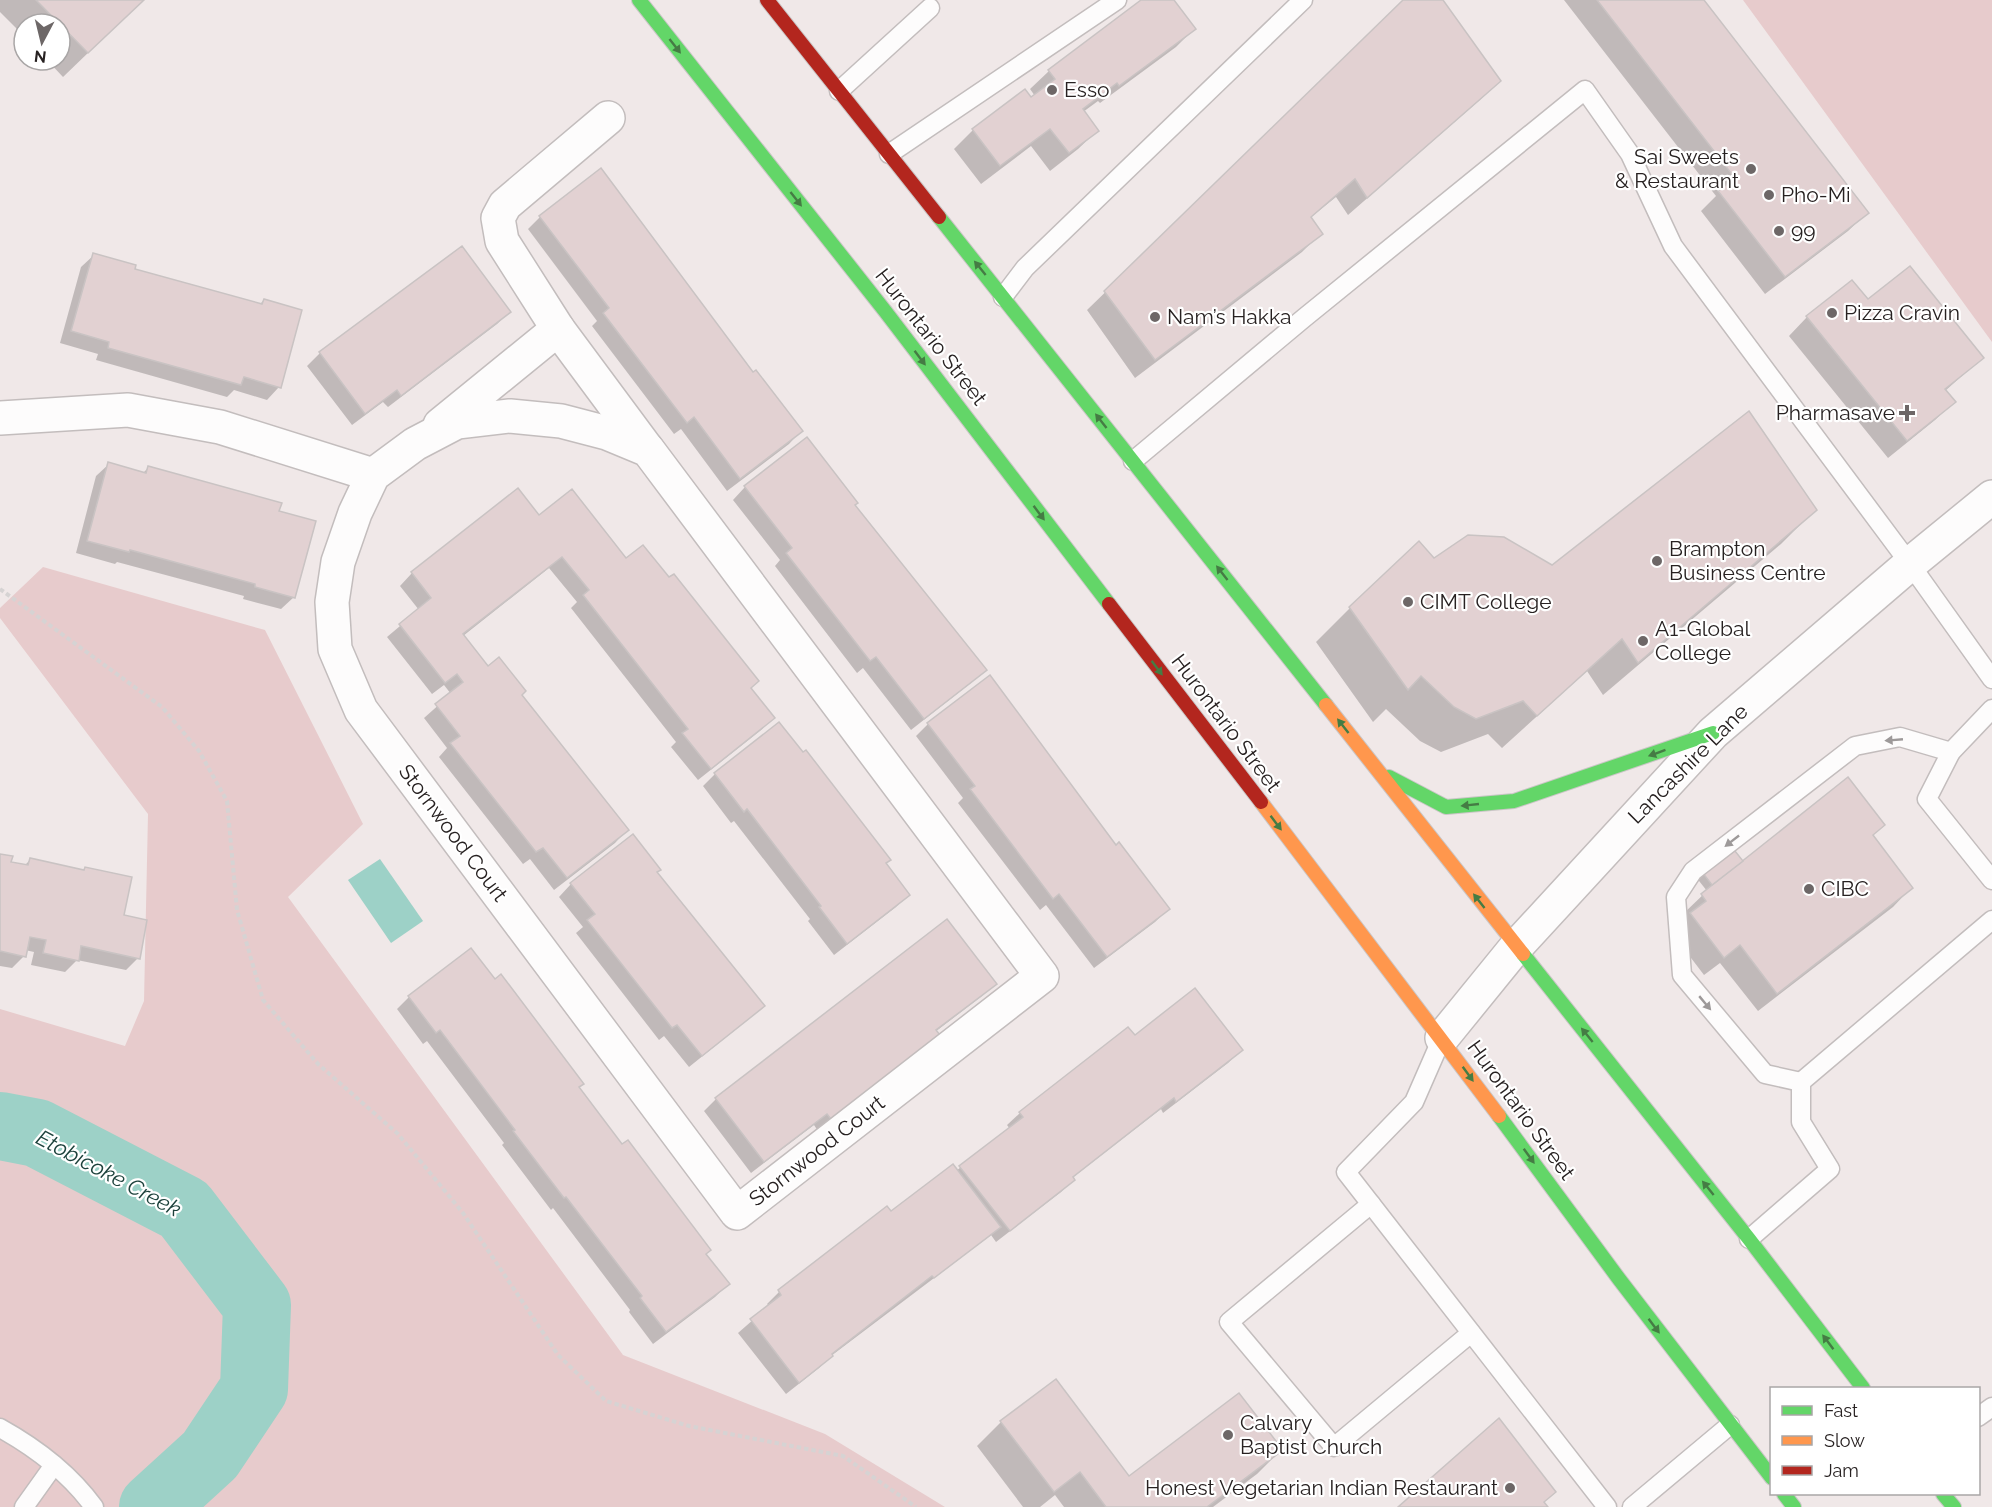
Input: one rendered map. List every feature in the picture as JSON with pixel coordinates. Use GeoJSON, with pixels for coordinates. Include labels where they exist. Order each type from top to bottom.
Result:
{"type":"FeatureCollection","features":[{"type":"Feature","properties":{"kind":"main road","name":"Hurontario Street"},"geometry":{"type":"LineString","coordinates":[[639,0],[885,311],[1442,1038],[1619,1279],[1770,1475]]}},
{"type":"Feature","properties":{"kind":"main road"},"geometry":{"type":"LineString","coordinates":[[767,0],[1749,1239],[1861,1387]]}},
{"type":"Feature","properties":{"kind":"main road"},"geometry":{"type":"LineString","coordinates":[[1380,772],[1446,807],[1514,801],[1713,733]]}},
{"type":"Feature","properties":{"kind":"main road"},"geometry":{"type":"LineString","coordinates":[[1785,1495],[1794,1507]]}},
{"type":"Feature","properties":{"kind":"main road"},"geometry":{"type":"LineString","coordinates":[[1944,1495],[1954,1507]]}},
{"type":"Feature","properties":{"kind":"street","name":"Stornwood Court"},"geometry":{"type":"LineString","coordinates":[[558,329],[373,475],[355,513],[338,562],[333,602],[335,650],[361,710],[737,1213],[1042,976],[558,329],[502,242],[498,218],[505,204],[608,118]]}},
{"type":"Feature","properties":{"kind":"street"},"geometry":{"type":"LineString","coordinates":[[0,418],[128,410],[220,427],[373,475]]}},
{"type":"Feature","properties":{"kind":"street","name":"Stornwood Court"},"geometry":{"type":"LineString","coordinates":[[415,444],[457,422],[510,416],[561,421],[607,433],[648,450]]}},
{"type":"Feature","properties":{"kind":"street","name":"Lancashire Lane"},"geometry":{"type":"LineString","coordinates":[[1442,1038],[1516,947],[1713,733],[1910,564],[1992,497]]}},
{"type":"Feature","properties":{"kind":"lane"},"geometry":{"type":"LineString","coordinates":[[890,154],[1117,0]]}},
{"type":"Feature","properties":{"kind":"lane"},"geometry":{"type":"LineString","coordinates":[[1003,297],[1024,268],[1303,0]]}},
{"type":"Feature","properties":{"kind":"lane"},"geometry":{"type":"LineString","coordinates":[[839,91],[930,8]]}},
{"type":"Feature","properties":{"kind":"lane"},"geometry":{"type":"LineString","coordinates":[[1133,461],[1304,318],[1585,90],[1630,154],[1673,246],[1910,564],[1992,679]]}},
{"type":"Feature","properties":{"kind":"lane"},"geometry":{"type":"LineString","coordinates":[[1992,709],[1951,752],[1927,800],[1992,880]]}},
{"type":"Feature","properties":{"kind":"lane"},"geometry":{"type":"LineString","coordinates":[[1801,1082],[1765,1074],[1682,975],[1676,897],[1693,871],[1855,746],[1900,737],[1951,752]]}},
{"type":"Feature","properties":{"kind":"lane"},"geometry":{"type":"LineString","coordinates":[[1749,1239],[1830,1169],[1801,1122],[1801,1082],[1992,920]]}},
{"type":"Feature","properties":{"kind":"lane"},"geometry":{"type":"LineString","coordinates":[[1442,1038],[1414,1102],[1346,1172],[1607,1507]]}},
{"type":"Feature","properties":{"kind":"lane"},"geometry":{"type":"LineString","coordinates":[[1371,1204],[1229,1322],[1334,1447],[1471,1333]]}},
{"type":"Feature","properties":{"kind":"lane"},"geometry":{"type":"LineString","coordinates":[[1632,1507],[1730,1425]]}},
{"type":"Feature","properties":{"kind":"lane"},"geometry":{"type":"LineString","coordinates":[[0,1428],[54,1465],[80,1488],[94,1507]]}},
{"type":"Feature","properties":{"kind":"lane"},"geometry":{"type":"LineString","coordinates":[[24,1507],[54,1465]]}},
{"type":"Feature","properties":{"kind":"path"},"geometry":{"type":"LineString","coordinates":[[0,589],[162,707],[199,751],[227,801],[237,910],[263,1000],[318,1064],[398,1134],[464,1213],[558,1355],[606,1401],[689,1426],[843,1456],[916,1507]]}},
{"type":"Feature","properties":{"kind":"shaded area"},"geometry":{"type":"Polygon","coordinates":[[[1743,0],[1992,0],[1992,342],[1743,0]]]}},
{"type":"Feature","properties":{"kind":"shaded area"},"geometry":{"type":"Polygon","coordinates":[[[43,567],[265,630],[363,824],[288,897],[623,1355],[825,1434],[945,1507],[0,1507],[0,1009],[125,1046],[144,1001],[148,814],[0,618],[0,608],[43,567]]]}},
{"type":"Feature","properties":{"kind":"shaded area"},"geometry":{"type":"Polygon","coordinates":[[[380,859],[423,921],[391,943],[348,880],[380,859]]]}},
{"type":"Feature","properties":{"kind":"building"},"geometry":{"type":"Polygon","coordinates":[[[36,0],[144,0],[88,53],[72,37],[72,12],[48,12],[36,0]]]}},
{"type":"Feature","properties":{"kind":"building"},"geometry":{"type":"Polygon","coordinates":[[[1141,0],[1174,0],[1196,29],[1119,86],[1117,83],[1083,109],[1099,131],[1069,153],[1050,129],[1000,166],[972,129],[1025,89],[1031,97],[1055,79],[1048,70],[1141,0]]]}},
{"type":"Feature","properties":{"kind":"building"},"geometry":{"type":"Polygon","coordinates":[[[1403,0],[1443,0],[1501,81],[1367,198],[1355,179],[1311,217],[1323,234],[1155,360],[1104,291],[1403,0]]]}},
{"type":"Feature","properties":{"kind":"building"},"geometry":{"type":"Polygon","coordinates":[[[1597,0],[1704,0],[1869,213],[1785,277],[1718,191],[1735,178],[1597,0]]]}},
{"type":"Feature","properties":{"kind":"building"},"geometry":{"type":"Polygon","coordinates":[[[601,168],[753,372],[756,370],[803,431],[740,479],[694,417],[687,423],[603,313],[609,308],[539,216],[601,168]]]}},
{"type":"Feature","properties":{"kind":"building"},"geometry":{"type":"Polygon","coordinates":[[[462,246],[511,312],[401,396],[397,390],[365,414],[319,352],[462,246]]]}},
{"type":"Feature","properties":{"kind":"building"},"geometry":{"type":"Polygon","coordinates":[[[93,253],[136,265],[135,269],[262,304],[264,299],[302,310],[281,388],[244,377],[241,385],[108,348],[109,342],[71,331],[93,253]]]}},
{"type":"Feature","properties":{"kind":"building"},"geometry":{"type":"Polygon","coordinates":[[[1910,266],[1984,358],[1945,389],[1956,402],[1907,441],[1806,316],[1852,280],[1868,299],[1910,266]]]}},
{"type":"Feature","properties":{"kind":"building","name":"Brampton Business Centre"},"geometry":{"type":"Polygon","coordinates":[[[1749,411],[1817,510],[1638,663],[1622,639],[1537,716],[1523,701],[1476,719],[1454,707],[1421,676],[1408,690],[1349,607],[1419,541],[1434,558],[1468,535],[1504,537],[1552,565],[1749,411]]]}},
{"type":"Feature","properties":{"kind":"building"},"geometry":{"type":"Polygon","coordinates":[[[807,437],[858,503],[855,505],[987,670],[924,719],[876,657],[870,661],[786,553],[792,548],[744,486],[807,437]]]}},
{"type":"Feature","properties":{"kind":"building"},"geometry":{"type":"Polygon","coordinates":[[[108,462],[146,473],[148,466],[282,503],[279,511],[316,521],[295,598],[255,587],[255,584],[130,550],[129,552],[87,541],[108,462]]]}},
{"type":"Feature","properties":{"kind":"building"},"geometry":{"type":"Polygon","coordinates":[[[518,488],[539,515],[572,489],[626,558],[643,545],[669,577],[674,574],[759,681],[751,688],[775,718],[711,769],[682,733],[688,729],[583,595],[589,590],[562,557],[463,634],[488,666],[499,657],[526,691],[522,695],[629,830],[567,878],[543,848],[536,852],[450,743],[460,736],[435,704],[463,682],[457,674],[445,683],[399,624],[431,598],[411,572],[518,488]]]}},
{"type":"Feature","properties":{"kind":"building"},"geometry":{"type":"Polygon","coordinates":[[[990,675],[1116,845],[1119,842],[1170,909],[1107,957],[1059,894],[1053,899],[970,789],[975,786],[927,723],[990,675]]]}},
{"type":"Feature","properties":{"kind":"building"},"geometry":{"type":"Polygon","coordinates":[[[779,722],[803,752],[806,750],[891,860],[886,863],[910,895],[847,944],[747,809],[744,812],[714,773],[779,722]]]}},
{"type":"Feature","properties":{"kind":"building"},"geometry":{"type":"Polygon","coordinates":[[[1848,777],[1885,825],[1873,835],[1913,888],[1777,994],[1740,945],[1724,958],[1690,913],[1706,901],[1701,894],[1848,777]]]}},
{"type":"Feature","properties":{"kind":"building"},"geometry":{"type":"Polygon","coordinates":[[[633,834],[661,870],[657,872],[765,1006],[702,1056],[677,1025],[672,1028],[587,920],[595,914],[570,883],[633,834]]]}},
{"type":"Feature","properties":{"kind":"building"},"geometry":{"type":"Polygon","coordinates":[[[1723,836],[1743,861],[1712,885],[1693,860],[1723,836]]]}},
{"type":"Feature","properties":{"kind":"building"},"geometry":{"type":"Polygon","coordinates":[[[0,854],[13,856],[11,862],[28,865],[30,858],[84,870],[85,867],[132,877],[124,915],[147,920],[140,959],[81,946],[79,961],[43,953],[46,940],[30,937],[26,957],[0,951],[0,854]]]}},
{"type":"Feature","properties":{"kind":"building"},"geometry":{"type":"Polygon","coordinates":[[[947,919],[997,984],[936,1030],[940,1035],[831,1119],[827,1114],[764,1162],[715,1098],[947,919]]]}},
{"type":"Feature","properties":{"kind":"building"},"geometry":{"type":"Polygon","coordinates":[[[471,948],[495,979],[501,974],[584,1084],[579,1087],[622,1144],[628,1140],[711,1250],[706,1254],[730,1284],[666,1332],[640,1298],[642,1296],[513,1131],[515,1130],[440,1030],[436,1033],[408,996],[471,948]]]}},
{"type":"Feature","properties":{"kind":"building"},"geometry":{"type":"Polygon","coordinates":[[[1195,988],[1243,1050],[1176,1102],[1174,1098],[1073,1177],[1075,1180],[1010,1231],[959,1166],[1023,1117],[1019,1112],[1128,1027],[1135,1035],[1195,988]]]}},
{"type":"Feature","properties":{"kind":"building"},"geometry":{"type":"Polygon","coordinates":[[[953,1164],[1001,1227],[934,1278],[932,1276],[832,1354],[833,1356],[799,1383],[750,1319],[781,1295],[778,1290],[887,1206],[891,1211],[953,1164]]]}},
{"type":"Feature","properties":{"kind":"building","name":"Calvary Baptist Church"},"geometry":{"type":"Polygon","coordinates":[[[1056,1379],[1129,1476],[1239,1393],[1283,1450],[1207,1507],[1106,1507],[1080,1472],[1054,1492],[1000,1421],[1056,1379]]]}},
{"type":"Feature","properties":{"kind":"building"},"geometry":{"type":"Polygon","coordinates":[[[1499,1418],[1556,1492],[1544,1502],[1548,1507],[1398,1507],[1499,1418]]]}},
{"type":"Feature","properties":{"kind":"waterway","name":"Etobicoke Creek"},"geometry":{"type":"LineString","coordinates":[[0,1126],[37,1133],[184,1209],[257,1305],[254,1389],[210,1455],[153,1507]]}},
{"type":"Feature","properties":{"kind":"traffic: fast"},"geometry":{"type":"LineString","coordinates":[[639,0],[885,311],[1109,604]]}},
{"type":"Feature","properties":{"kind":"traffic: fast"},"geometry":{"type":"LineString","coordinates":[[939,217],[1326,705]]}},
{"type":"Feature","properties":{"kind":"traffic: fast"},"geometry":{"type":"LineString","coordinates":[[1389,777],[1446,807],[1514,801],[1713,733]]}},
{"type":"Feature","properties":{"kind":"traffic: fast"},"geometry":{"type":"LineString","coordinates":[[1523,954],[1749,1239],[1862,1387]]}},
{"type":"Feature","properties":{"kind":"traffic: fast"},"geometry":{"type":"LineString","coordinates":[[1499,1116],[1619,1279],[1770,1475]]}},
{"type":"Feature","properties":{"kind":"traffic: fast"},"geometry":{"type":"LineString","coordinates":[[1785,1495],[1794,1507]]}},
{"type":"Feature","properties":{"kind":"traffic: fast"},"geometry":{"type":"LineString","coordinates":[[1944,1495],[1954,1507]]}},
{"type":"Feature","properties":{"kind":"traffic: slow"},"geometry":{"type":"LineString","coordinates":[[1326,705],[1523,954]]}},
{"type":"Feature","properties":{"kind":"traffic: slow"},"geometry":{"type":"LineString","coordinates":[[1261,802],[1499,1116]]}},
{"type":"Feature","properties":{"kind":"traffic: jam"},"geometry":{"type":"LineString","coordinates":[[767,0],[939,217]]}},
{"type":"Feature","properties":{"kind":"traffic: jam"},"geometry":{"type":"LineString","coordinates":[[1109,604],[1261,802]]}},
{"type":"Feature","properties":{"kind":"place","name":"Esso"},"geometry":{"type":"Point","coordinates":[1052,90]}},
{"type":"Feature","properties":{"kind":"place","name":"Sai Sweets & Restaurant"},"geometry":{"type":"Point","coordinates":[1751,169]}},
{"type":"Feature","properties":{"kind":"place","name":"Pho-Mi"},"geometry":{"type":"Point","coordinates":[1769,195]}},
{"type":"Feature","properties":{"kind":"place","name":"99"},"geometry":{"type":"Point","coordinates":[1779,231]}},
{"type":"Feature","properties":{"kind":"place","name":"Pizza Cravin"},"geometry":{"type":"Point","coordinates":[1832,313]}},
{"type":"Feature","properties":{"kind":"place","name":"Nam’s Hakka"},"geometry":{"type":"Point","coordinates":[1155,317]}},
{"type":"Feature","properties":{"kind":"place","name":"Pharmasave"},"geometry":{"type":"Point","coordinates":[1907,413]}},
{"type":"Feature","properties":{"kind":"place","name":"Brampton Business Centre"},"geometry":{"type":"Point","coordinates":[1657,561]}},
{"type":"Feature","properties":{"kind":"place","name":"CIMT College"},"geometry":{"type":"Point","coordinates":[1408,602]}},
{"type":"Feature","properties":{"kind":"place","name":"A1-Global College"},"geometry":{"type":"Point","coordinates":[1643,641]}},
{"type":"Feature","properties":{"kind":"place","name":"CIBC"},"geometry":{"type":"Point","coordinates":[1809,889]}},
{"type":"Feature","properties":{"kind":"place","name":"Calvary Baptist Church"},"geometry":{"type":"Point","coordinates":[1228,1435]}},
{"type":"Feature","properties":{"kind":"place","name":"Honest Vegetarian Indian Restaurant"},"geometry":{"type":"Point","coordinates":[1510,1488]}}]}
